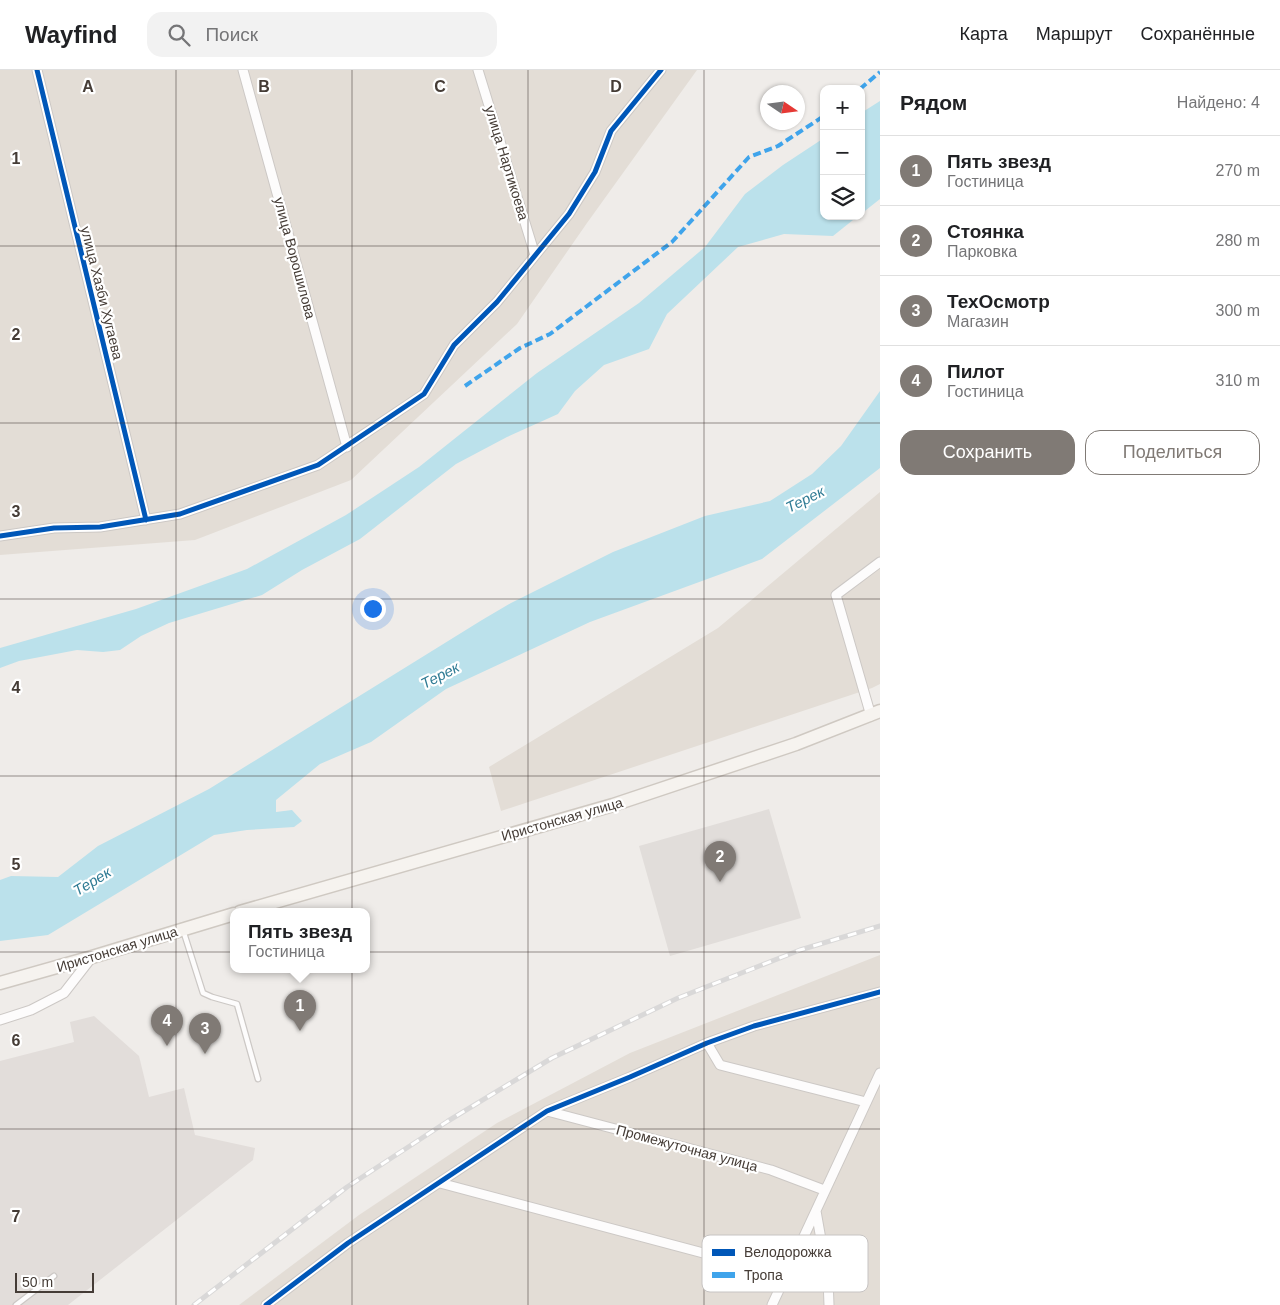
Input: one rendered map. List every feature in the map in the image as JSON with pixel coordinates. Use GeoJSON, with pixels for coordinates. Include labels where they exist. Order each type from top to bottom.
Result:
{"type":"FeatureCollection","features":[{"type":"Feature","properties":{"kind":"main road","name":"Иристонская улица"},"geometry":{"type":"LineString","coordinates":[[254,908],[613,805],[796,744],[875,713]]}},
{"type":"Feature","properties":{"kind":"main road","name":"Иристонская улица"},"geometry":{"type":"LineString","coordinates":[[0,983],[230,915]]}},
{"type":"Feature","properties":{"kind":"street","name":"улица Хазби Хугаева"},"geometry":{"type":"LineString","coordinates":[[37,70],[146,520]]}},
{"type":"Feature","properties":{"kind":"street","name":"улица Ворошилова"},"geometry":{"type":"LineString","coordinates":[[243,70],[347,447]]}},
{"type":"Feature","properties":{"kind":"street","name":"улица Нартикоева"},"geometry":{"type":"LineString","coordinates":[[478,70],[535,255]]}},
{"type":"Feature","properties":{"kind":"street"},"geometry":{"type":"LineString","coordinates":[[0,536],[54,528],[100,527],[180,514],[318,465],[424,394],[454,345],[497,302],[569,214],[595,172],[611,131],[661,70]]}},
{"type":"Feature","properties":{"kind":"street"},"geometry":{"type":"LineString","coordinates":[[875,713],[836,595],[880,562]]}},
{"type":"Feature","properties":{"kind":"street"},"geometry":{"type":"LineString","coordinates":[[0,1020],[30,1010],[64,993],[92,957]]}},
{"type":"Feature","properties":{"kind":"street"},"geometry":{"type":"LineString","coordinates":[[266,1305],[348,1243],[547,1111],[707,1043],[754,1026],[880,992]]}},
{"type":"Feature","properties":{"kind":"street"},"geometry":{"type":"LineString","coordinates":[[707,1043],[720,1065],[866,1102]]}},
{"type":"Feature","properties":{"kind":"street"},"geometry":{"type":"LineString","coordinates":[[804,1235],[880,1073]]}},
{"type":"Feature","properties":{"kind":"street","name":"Промежуточная улица"},"geometry":{"type":"LineString","coordinates":[[547,1111],[771,1170],[824,1190]]}},
{"type":"Feature","properties":{"kind":"street"},"geometry":{"type":"LineString","coordinates":[[440,1183],[702,1253]]}},
{"type":"Feature","properties":{"kind":"street"},"geometry":{"type":"LineString","coordinates":[[816,1210],[820,1235]]}},
{"type":"Feature","properties":{"kind":"street"},"geometry":{"type":"LineString","coordinates":[[772,1305],[778,1292]]}},
{"type":"Feature","properties":{"kind":"street"},"geometry":{"type":"LineString","coordinates":[[828,1292],[829,1305]]}},
{"type":"Feature","properties":{"kind":"lane"},"geometry":{"type":"LineString","coordinates":[[183,929],[203,993],[237,1004],[258,1079]]}},
{"type":"Feature","properties":{"kind":"lane"},"geometry":{"type":"LineString","coordinates":[[16,1305],[54,1276]]}},
{"type":"Feature","properties":{"kind":"shaded area"},"geometry":{"type":"Polygon","coordinates":[[[0,70],[697,70],[517,324],[351,480],[195,540],[0,555],[0,70]]]}},
{"type":"Feature","properties":{"kind":"shaded area"},"geometry":{"type":"Polygon","coordinates":[[[880,492],[880,684],[501,811],[489,767],[718,628],[880,492]]]}},
{"type":"Feature","properties":{"kind":"shaded area"},"geometry":{"type":"Polygon","coordinates":[[[769,809],[801,918],[670,956],[639,846],[769,809]]]}},
{"type":"Feature","properties":{"kind":"shaded area"},"geometry":{"type":"Polygon","coordinates":[[[880,955],[880,1305],[239,1305],[359,1215],[497,1123],[630,1053],[880,955]]]}},
{"type":"Feature","properties":{"kind":"shaded area"},"geometry":{"type":"Polygon","coordinates":[[[94,1016],[139,1056],[149,1097],[184,1088],[195,1135],[255,1148],[253,1160],[68,1305],[0,1305],[0,1061],[74,1042],[70,1022],[94,1016]]]}},
{"type":"Feature","properties":{"kind":"water"},"geometry":{"type":"Polygon","coordinates":[[[880,101],[880,199],[865,211],[865,130],[865,110],[880,101]]]}},
{"type":"Feature","properties":{"kind":"water"},"geometry":{"type":"Polygon","coordinates":[[[820,141],[820,220],[853,220],[833,236],[784,234],[738,247],[667,314],[649,349],[604,365],[575,391],[558,414],[507,437],[456,464],[360,539],[302,570],[262,595],[169,623],[141,636],[120,650],[103,652],[77,650],[19,661],[0,668],[0,648],[136,609],[247,569],[346,515],[419,467],[537,373],[639,303],[705,247],[745,194],[783,165],[820,141]]]}},
{"type":"Feature","properties":{"kind":"water","name":"Терек"},"geometry":{"type":"Polygon","coordinates":[[[880,391],[880,468],[762,559],[590,622],[446,689],[371,742],[320,764],[276,800],[276,812],[292,810],[302,821],[294,827],[247,830],[214,835],[48,935],[0,941],[0,880],[11,876],[58,877],[98,846],[209,789],[511,603],[613,552],[705,516],[770,501],[812,474],[841,446],[880,391]]]}},
{"type":"Feature","properties":{"kind":"railway"},"geometry":{"type":"LineString","coordinates":[[194,1305],[347,1187],[448,1121],[552,1058],[678,998],[800,950],[880,926]]}},
{"type":"Feature","properties":{"kind":"marked path"},"geometry":{"type":"LineString","coordinates":[[865,85],[880,72]]}},
{"type":"Feature","properties":{"kind":"marked path"},"geometry":{"type":"LineString","coordinates":[[465,386],[520,348],[550,334],[672,242],[749,157],[778,146],[820,119]]}},
{"type":"Feature","properties":{"kind":"cycle path"},"geometry":{"type":"LineString","coordinates":[[37,70],[146,520]]}},
{"type":"Feature","properties":{"kind":"cycle path"},"geometry":{"type":"LineString","coordinates":[[0,536],[54,528],[100,527],[180,514],[318,465],[424,394],[454,345],[497,302],[569,214],[595,172],[611,131],[661,70]]}},
{"type":"Feature","properties":{"kind":"cycle path"},"geometry":{"type":"LineString","coordinates":[[266,1305],[348,1243],[547,1111],[707,1043],[754,1026],[880,992]]}},
{"type":"Feature","properties":{"kind":"place","name":"Стоянка"},"geometry":{"type":"Point","coordinates":[720,882]}},
{"type":"Feature","properties":{"kind":"place","name":"Пять звезд"},"geometry":{"type":"Point","coordinates":[300,1031]}},
{"type":"Feature","properties":{"kind":"place","name":"Пилот"},"geometry":{"type":"Point","coordinates":[167,1046]}},
{"type":"Feature","properties":{"kind":"place","name":"ТехОсмотр"},"geometry":{"type":"Point","coordinates":[205,1054]}}]}
